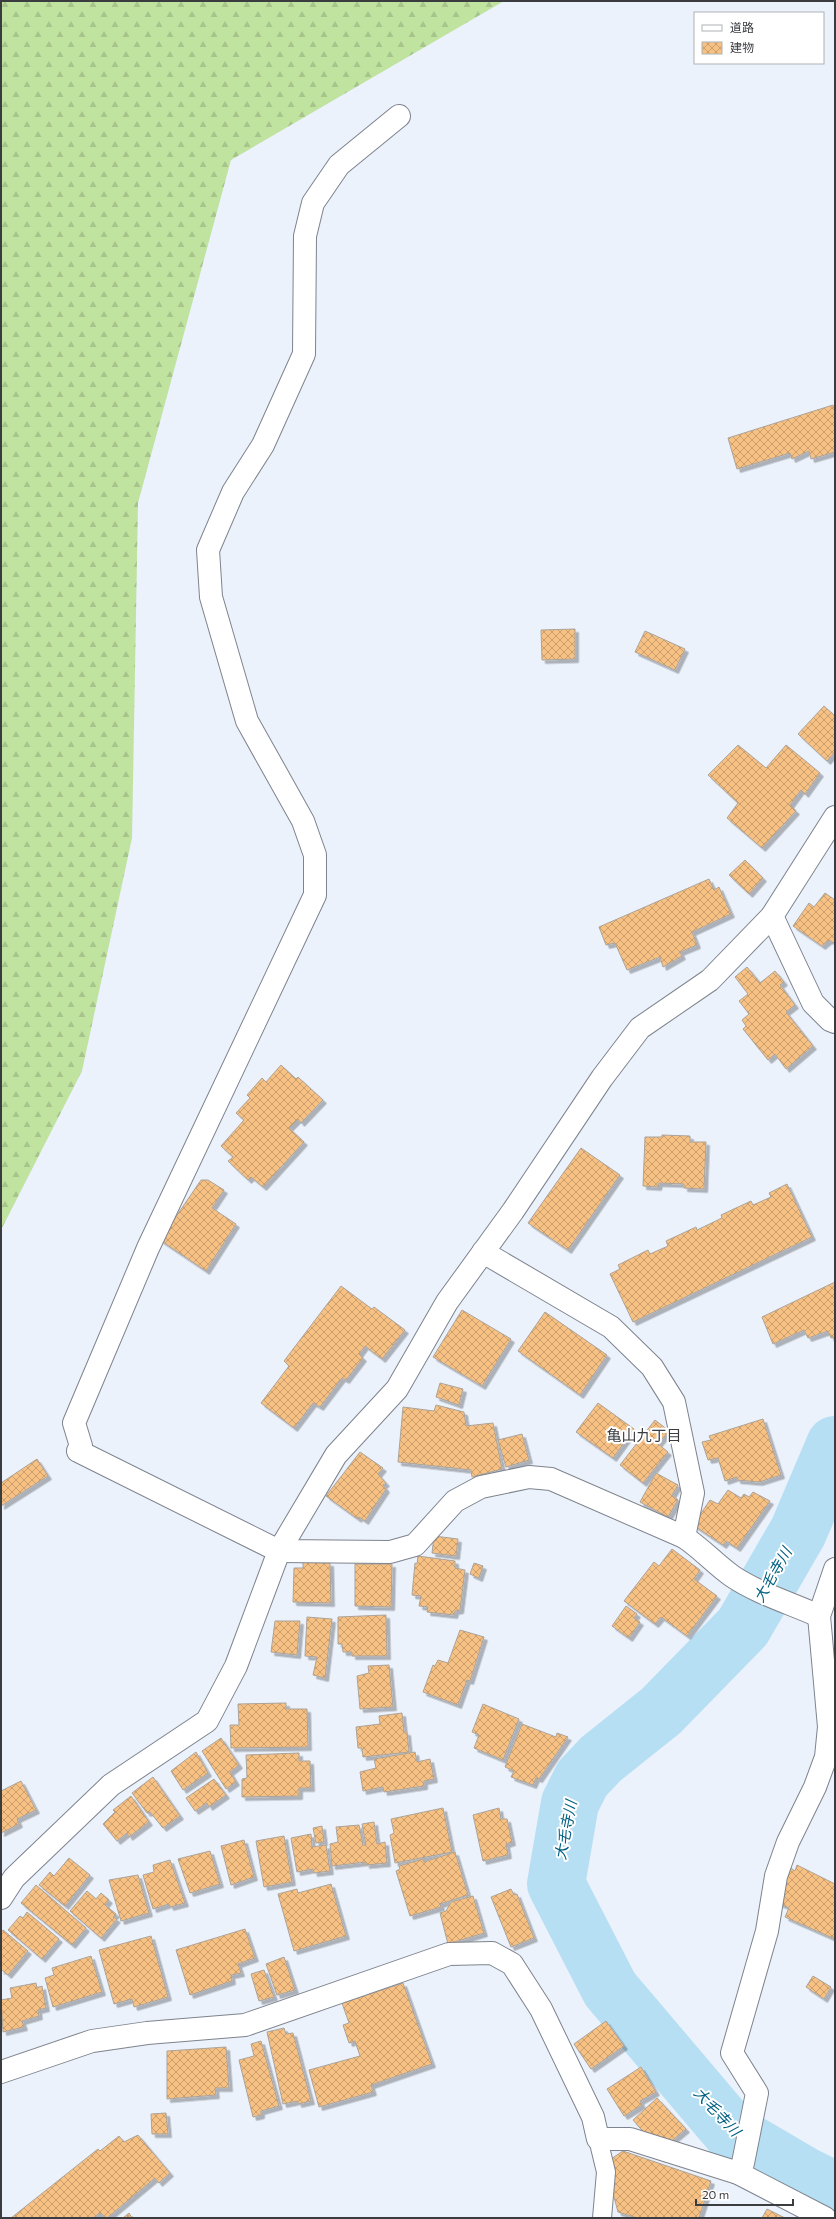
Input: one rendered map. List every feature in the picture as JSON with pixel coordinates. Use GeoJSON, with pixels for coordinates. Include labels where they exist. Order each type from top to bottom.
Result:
{"type":"FeatureCollection","features":[{"type":"Feature","properties":{"kind":"street"},"geometry":{"type":"LineString","coordinates":[[399,116],[339,165],[313,203],[306,236],[304,354],[263,445],[232,492],[208,550],[211,597],[247,722],[303,821],[315,855],[315,895],[148,1248],[74,1423],[81,1446],[78,1451],[279,1552],[390,1552],[415,1544],[455,1501],[481,1487],[529,1477],[551,1479],[684,1536],[698,1546],[731,1575],[745,1584],[819,1616]]}},
{"type":"Feature","properties":{"kind":"street"},"geometry":{"type":"LineString","coordinates":[[1,1898],[14,1878],[111,1785],[207,1721],[236,1666],[279,1552],[336,1455],[397,1389],[447,1302],[602,1078],[640,1028],[710,980],[772,916],[835,817]]}},
{"type":"Feature","properties":{"kind":"street"},"geometry":{"type":"LineString","coordinates":[[772,916],[813,1003],[830,1020],[835,1022]]}},
{"type":"Feature","properties":{"kind":"street"},"geometry":{"type":"LineString","coordinates":[[483,1252],[611,1327],[652,1367],[674,1402],[693,1493],[684,1536]]}},
{"type":"Feature","properties":{"kind":"street"},"geometry":{"type":"LineString","coordinates":[[740,2168],[757,2093],[732,2053],[767,1931],[776,1876],[788,1842],[815,1787],[826,1757],[829,1727],[819,1616],[835,1569]]}},
{"type":"Feature","properties":{"kind":"street"},"geometry":{"type":"LineString","coordinates":[[1,2072],[92,2041],[147,2033],[246,2025],[449,1954],[492,1953],[512,1964],[541,2008],[593,2117],[598,2139],[630,2138],[740,2168],[825,2218]]}},
{"type":"Feature","properties":{"kind":"lane"},"geometry":{"type":"LineString","coordinates":[[598,2139],[606,2172],[602,2218]]}},
{"type":"Feature","properties":{"kind":"green space"},"geometry":{"type":"Polygon","coordinates":[[[1,1],[504,1],[231,160],[138,503],[132,838],[82,1071],[1,1230],[1,1]]]}},
{"type":"Feature","properties":{"kind":"building"},"geometry":{"type":"Polygon","coordinates":[[[833,405],[835,412],[835,452],[811,459],[809,451],[792,459],[790,453],[737,469],[728,438],[833,405]]]}},
{"type":"Feature","properties":{"kind":"building"},"geometry":{"type":"Polygon","coordinates":[[[575,629],[575,659],[542,660],[541,630],[575,629]]]}},
{"type":"Feature","properties":{"kind":"building"},"geometry":{"type":"Polygon","coordinates":[[[645,631],[685,649],[675,670],[635,652],[645,631]]]}},
{"type":"Feature","properties":{"kind":"building"},"geometry":{"type":"Polygon","coordinates":[[[824,706],[835,716],[835,752],[827,761],[798,734],[824,706]]]}},
{"type":"Feature","properties":{"kind":"building"},"geometry":{"type":"Polygon","coordinates":[[[738,745],[766,768],[786,745],[820,773],[805,794],[801,790],[790,805],[796,811],[762,848],[727,818],[738,803],[708,775],[738,745]]]}},
{"type":"Feature","properties":{"kind":"building"},"geometry":{"type":"Polygon","coordinates":[[[745,860],[763,878],[749,894],[729,875],[745,860]]]}},
{"type":"Feature","properties":{"kind":"building"},"geometry":{"type":"Polygon","coordinates":[[[709,879],[714,890],[719,887],[731,914],[692,932],[697,945],[680,952],[682,956],[663,967],[660,957],[627,970],[615,943],[606,945],[599,927],[709,879]]]}},
{"type":"Feature","properties":{"kind":"building"},"geometry":{"type":"Polygon","coordinates":[[[825,893],[835,900],[835,944],[829,940],[822,946],[793,926],[809,903],[814,907],[825,893]]]}},
{"type":"Feature","properties":{"kind":"building"},"geometry":{"type":"Polygon","coordinates":[[[747,967],[760,983],[775,971],[784,982],[780,985],[795,1005],[786,1012],[813,1046],[786,1069],[775,1054],[768,1060],[743,1029],[746,1026],[742,1020],[749,1014],[739,1001],[748,994],[735,977],[747,967]]]}},
{"type":"Feature","properties":{"kind":"building"},"geometry":{"type":"Polygon","coordinates":[[[281,1065],[296,1079],[298,1077],[323,1100],[301,1123],[298,1119],[289,1128],[304,1142],[263,1187],[251,1177],[248,1180],[228,1161],[233,1157],[221,1146],[244,1120],[236,1113],[250,1098],[247,1095],[262,1078],[266,1082],[281,1065]]]}},
{"type":"Feature","properties":{"kind":"building"},"geometry":{"type":"Polygon","coordinates":[[[662,1135],[690,1136],[690,1142],[706,1142],[704,1189],[684,1188],[684,1184],[659,1183],[658,1187],[643,1186],[645,1137],[662,1137],[662,1135]]]}},
{"type":"Feature","properties":{"kind":"building"},"geometry":{"type":"Polygon","coordinates":[[[581,1148],[620,1175],[568,1250],[528,1223],[581,1148]]]}},
{"type":"Feature","properties":{"kind":"building"},"geometry":{"type":"Polygon","coordinates":[[[201,1180],[208,1180],[224,1190],[212,1208],[236,1224],[206,1271],[160,1240],[201,1180]]]}},
{"type":"Feature","properties":{"kind":"building"},"geometry":{"type":"Polygon","coordinates":[[[787,1184],[812,1237],[633,1322],[610,1274],[620,1269],[618,1265],[648,1250],[650,1254],[668,1246],[666,1241],[696,1227],[697,1230],[722,1218],[721,1215],[751,1201],[753,1205],[771,1197],[769,1193],[787,1184]]]}},
{"type":"Feature","properties":{"kind":"building"},"geometry":{"type":"Polygon","coordinates":[[[835,1282],[835,1337],[831,1338],[828,1331],[808,1338],[804,1330],[773,1344],[762,1317],[835,1282]]]}},
{"type":"Feature","properties":{"kind":"building"},"geometry":{"type":"Polygon","coordinates":[[[341,1286],[372,1309],[374,1307],[405,1330],[382,1359],[365,1346],[359,1354],[363,1358],[346,1380],[342,1378],[320,1407],[313,1403],[294,1428],[261,1403],[289,1366],[284,1361],[341,1286]]]}},
{"type":"Feature","properties":{"kind":"building"},"geometry":{"type":"Polygon","coordinates":[[[462,1310],[511,1339],[482,1386],[433,1357],[462,1310]]]}},
{"type":"Feature","properties":{"kind":"building"},"geometry":{"type":"Polygon","coordinates":[[[545,1312],[607,1355],[580,1395],[518,1351],[545,1312]]]}},
{"type":"Feature","properties":{"kind":"building"},"geometry":{"type":"Polygon","coordinates":[[[440,1383],[463,1389],[459,1405],[436,1397],[440,1383]]]}},
{"type":"Feature","properties":{"kind":"building"},"geometry":{"type":"Polygon","coordinates":[[[598,1403],[634,1429],[613,1458],[576,1432],[598,1403]]]}},
{"type":"Feature","properties":{"kind":"building"},"geometry":{"type":"Polygon","coordinates":[[[436,1405],[464,1412],[466,1426],[493,1423],[502,1469],[472,1477],[471,1470],[398,1462],[403,1407],[434,1411],[436,1405]]]}},
{"type":"Feature","properties":{"kind":"building"},"geometry":{"type":"Polygon","coordinates":[[[763,1419],[781,1475],[759,1482],[737,1480],[737,1477],[725,1481],[718,1458],[708,1460],[702,1442],[711,1440],[709,1436],[763,1419]]]}},
{"type":"Feature","properties":{"kind":"building"},"geometry":{"type":"Polygon","coordinates":[[[655,1420],[669,1431],[658,1444],[668,1452],[643,1483],[620,1465],[655,1420]]]}},
{"type":"Feature","properties":{"kind":"building"},"geometry":{"type":"Polygon","coordinates":[[[522,1434],[529,1460],[506,1467],[498,1440],[522,1434]]]}},
{"type":"Feature","properties":{"kind":"building"},"geometry":{"type":"Polygon","coordinates":[[[360,1452],[383,1468],[378,1474],[386,1483],[383,1485],[386,1489],[365,1521],[359,1517],[358,1519],[326,1496],[360,1452]]]}},
{"type":"Feature","properties":{"kind":"building"},"geometry":{"type":"Polygon","coordinates":[[[37,1459],[48,1476],[1,1506],[1,1483],[37,1459]]]}},
{"type":"Feature","properties":{"kind":"building"},"geometry":{"type":"Polygon","coordinates":[[[656,1473],[678,1485],[672,1495],[678,1500],[668,1517],[640,1502],[656,1473]]]}},
{"type":"Feature","properties":{"kind":"building"},"geometry":{"type":"Polygon","coordinates":[[[728,1490],[741,1498],[744,1494],[749,1497],[753,1492],[770,1501],[737,1548],[726,1541],[723,1545],[693,1525],[710,1500],[718,1504],[728,1490]]]}},
{"type":"Feature","properties":{"kind":"building"},"geometry":{"type":"Polygon","coordinates":[[[434,1536],[458,1539],[456,1556],[432,1553],[434,1536]]]}},
{"type":"Feature","properties":{"kind":"building"},"geometry":{"type":"Polygon","coordinates":[[[672,1549],[700,1570],[694,1579],[717,1596],[687,1636],[661,1617],[655,1624],[624,1601],[654,1562],[659,1566],[672,1549]]]}},
{"type":"Feature","properties":{"kind":"building"},"geometry":{"type":"Polygon","coordinates":[[[418,1556],[455,1561],[455,1568],[465,1570],[460,1610],[455,1611],[454,1615],[427,1612],[428,1607],[419,1606],[421,1596],[412,1595],[415,1563],[417,1564],[418,1556]]]}},
{"type":"Feature","properties":{"kind":"building"},"geometry":{"type":"Polygon","coordinates":[[[303,1562],[330,1563],[331,1603],[293,1602],[294,1568],[303,1568],[303,1562]]]}},
{"type":"Feature","properties":{"kind":"building"},"geometry":{"type":"Polygon","coordinates":[[[474,1563],[483,1566],[479,1578],[470,1574],[474,1563]]]}},
{"type":"Feature","properties":{"kind":"building"},"geometry":{"type":"Polygon","coordinates":[[[355,1564],[392,1564],[391,1607],[355,1606],[355,1564]]]}},
{"type":"Feature","properties":{"kind":"building"},"geometry":{"type":"Polygon","coordinates":[[[626,1606],[637,1614],[634,1618],[640,1622],[629,1638],[612,1626],[626,1606]]]}},
{"type":"Feature","properties":{"kind":"building"},"geometry":{"type":"Polygon","coordinates":[[[386,1615],[387,1656],[352,1656],[352,1652],[343,1652],[342,1644],[338,1644],[338,1617],[386,1615]]]}},
{"type":"Feature","properties":{"kind":"building"},"geometry":{"type":"Polygon","coordinates":[[[307,1617],[332,1619],[325,1678],[313,1675],[317,1657],[305,1656],[307,1617]]]}},
{"type":"Feature","properties":{"kind":"building"},"geometry":{"type":"Polygon","coordinates":[[[275,1621],[300,1621],[297,1655],[271,1652],[275,1621]]]}},
{"type":"Feature","properties":{"kind":"building"},"geometry":{"type":"Polygon","coordinates":[[[460,1630],[484,1637],[470,1681],[467,1680],[458,1705],[423,1692],[433,1665],[435,1666],[438,1660],[448,1663],[460,1630]]]}},
{"type":"Feature","properties":{"kind":"building"},"geometry":{"type":"Polygon","coordinates":[[[389,1665],[393,1707],[360,1709],[357,1676],[369,1673],[368,1666],[389,1665]]]}},
{"type":"Feature","properties":{"kind":"building"},"geometry":{"type":"Polygon","coordinates":[[[286,1703],[286,1709],[307,1709],[308,1747],[231,1748],[230,1725],[239,1725],[238,1704],[286,1703]]]}},
{"type":"Feature","properties":{"kind":"building"},"geometry":{"type":"Polygon","coordinates":[[[483,1704],[519,1719],[503,1760],[474,1748],[479,1735],[472,1732],[483,1704]]]}},
{"type":"Feature","properties":{"kind":"building"},"geometry":{"type":"Polygon","coordinates":[[[402,1713],[404,1732],[407,1732],[409,1752],[363,1757],[362,1748],[358,1748],[356,1727],[380,1724],[379,1716],[402,1713]]]}},
{"type":"Feature","properties":{"kind":"building"},"geometry":{"type":"Polygon","coordinates":[[[522,1724],[556,1737],[557,1733],[568,1737],[539,1779],[536,1778],[533,1785],[511,1777],[514,1771],[505,1767],[522,1724]]]}},
{"type":"Feature","properties":{"kind":"building"},"geometry":{"type":"Polygon","coordinates":[[[221,1738],[239,1765],[230,1772],[236,1782],[226,1789],[202,1751],[221,1738]]]}},
{"type":"Feature","properties":{"kind":"building"},"geometry":{"type":"Polygon","coordinates":[[[196,1752],[208,1773],[183,1790],[171,1771],[196,1752]]]}},
{"type":"Feature","properties":{"kind":"building"},"geometry":{"type":"Polygon","coordinates":[[[415,1752],[417,1762],[430,1759],[434,1779],[424,1781],[424,1786],[384,1792],[383,1787],[363,1791],[360,1772],[376,1768],[374,1759],[415,1752]]]}},
{"type":"Feature","properties":{"kind":"building"},"geometry":{"type":"Polygon","coordinates":[[[299,1753],[299,1761],[310,1761],[311,1788],[299,1788],[299,1796],[242,1797],[242,1779],[247,1778],[246,1755],[299,1753]]]}},
{"type":"Feature","properties":{"kind":"building"},"geometry":{"type":"Polygon","coordinates":[[[153,1777],[180,1816],[163,1828],[150,1812],[147,1813],[132,1793],[153,1777]]]}},
{"type":"Feature","properties":{"kind":"building"},"geometry":{"type":"Polygon","coordinates":[[[214,1779],[226,1795],[209,1807],[207,1803],[195,1811],[186,1798],[214,1779]]]}},
{"type":"Feature","properties":{"kind":"building"},"geometry":{"type":"Polygon","coordinates":[[[21,1781],[36,1810],[17,1819],[19,1824],[1,1833],[1,1791],[21,1781]]]}},
{"type":"Feature","properties":{"kind":"building"},"geometry":{"type":"Polygon","coordinates":[[[131,1796],[149,1822],[129,1837],[127,1833],[117,1841],[103,1824],[115,1812],[113,1810],[131,1796]]]}},
{"type":"Feature","properties":{"kind":"building"},"geometry":{"type":"Polygon","coordinates":[[[443,1808],[452,1852],[395,1863],[390,1835],[394,1833],[391,1819],[443,1808]]]}},
{"type":"Feature","properties":{"kind":"building"},"geometry":{"type":"Polygon","coordinates":[[[499,1808],[501,1819],[507,1819],[512,1842],[506,1844],[508,1855],[483,1861],[473,1815],[499,1808]]]}},
{"type":"Feature","properties":{"kind":"building"},"geometry":{"type":"Polygon","coordinates":[[[374,1822],[377,1844],[385,1842],[387,1863],[366,1865],[366,1862],[332,1866],[330,1844],[338,1842],[336,1827],[359,1825],[363,1845],[366,1845],[362,1824],[374,1822]]]}},
{"type":"Feature","properties":{"kind":"building"},"geometry":{"type":"Polygon","coordinates":[[[322,1826],[324,1842],[316,1843],[313,1828],[322,1826]]]}},
{"type":"Feature","properties":{"kind":"building"},"geometry":{"type":"Polygon","coordinates":[[[311,1834],[312,1847],[326,1845],[330,1871],[314,1873],[313,1869],[297,1872],[291,1838],[311,1834]]]}},
{"type":"Feature","properties":{"kind":"building"},"geometry":{"type":"Polygon","coordinates":[[[284,1836],[292,1882],[264,1887],[256,1841],[284,1836]]]}},
{"type":"Feature","properties":{"kind":"building"},"geometry":{"type":"Polygon","coordinates":[[[244,1840],[254,1877],[231,1885],[221,1846],[244,1840]]]}},
{"type":"Feature","properties":{"kind":"building"},"geometry":{"type":"Polygon","coordinates":[[[210,1851],[220,1884],[190,1893],[178,1859],[210,1851]]]}},
{"type":"Feature","properties":{"kind":"building"},"geometry":{"type":"Polygon","coordinates":[[[455,1852],[468,1895],[440,1904],[441,1907],[410,1916],[396,1871],[400,1869],[399,1866],[423,1859],[424,1862],[455,1852]]]}},
{"type":"Feature","properties":{"kind":"building"},"geometry":{"type":"Polygon","coordinates":[[[69,1858],[90,1875],[65,1906],[39,1885],[50,1872],[54,1876],[69,1858]]]}},
{"type":"Feature","properties":{"kind":"building"},"geometry":{"type":"Polygon","coordinates":[[[170,1860],[185,1903],[170,1907],[169,1904],[153,1909],[143,1875],[154,1872],[153,1865],[170,1860]]]}},
{"type":"Feature","properties":{"kind":"building"},"geometry":{"type":"Polygon","coordinates":[[[797,1865],[835,1884],[835,1939],[785,1917],[789,1908],[776,1902],[791,1868],[795,1871],[797,1865]]]}},
{"type":"Feature","properties":{"kind":"building"},"geometry":{"type":"Polygon","coordinates":[[[138,1875],[149,1913],[121,1921],[109,1880],[138,1875]]]}},
{"type":"Feature","properties":{"kind":"building"},"geometry":{"type":"Polygon","coordinates":[[[331,1884],[346,1936],[294,1951],[278,1894],[297,1889],[298,1893],[331,1884]]]}},
{"type":"Feature","properties":{"kind":"building"},"geometry":{"type":"Polygon","coordinates":[[[36,1885],[86,1928],[72,1945],[21,1903],[36,1885]]]}},
{"type":"Feature","properties":{"kind":"building"},"geometry":{"type":"Polygon","coordinates":[[[511,1889],[514,1895],[517,1894],[534,1938],[511,1947],[491,1897],[511,1889]]]}},
{"type":"Feature","properties":{"kind":"building"},"geometry":{"type":"Polygon","coordinates":[[[87,1891],[96,1899],[101,1893],[109,1900],[105,1905],[116,1914],[113,1917],[117,1919],[101,1938],[70,1911],[87,1891]]]}},
{"type":"Feature","properties":{"kind":"building"},"geometry":{"type":"Polygon","coordinates":[[[473,1896],[484,1933],[448,1944],[440,1913],[446,1911],[451,1902],[473,1896]]]}},
{"type":"Feature","properties":{"kind":"building"},"geometry":{"type":"Polygon","coordinates":[[[27,1912],[59,1939],[42,1959],[8,1930],[20,1916],[23,1918],[27,1912]]]}},
{"type":"Feature","properties":{"kind":"building"},"geometry":{"type":"Polygon","coordinates":[[[245,1929],[255,1958],[238,1964],[241,1973],[231,1975],[232,1981],[190,1995],[176,1950],[245,1929]]]}},
{"type":"Feature","properties":{"kind":"building"},"geometry":{"type":"Polygon","coordinates":[[[3,1930],[28,1951],[8,1975],[2,1970],[1,1971],[1,1932],[3,1930]]]}},
{"type":"Feature","properties":{"kind":"building"},"geometry":{"type":"Polygon","coordinates":[[[151,1936],[168,1997],[134,2007],[132,1999],[114,2004],[99,1950],[151,1936]]]}},
{"type":"Feature","properties":{"kind":"building"},"geometry":{"type":"Polygon","coordinates":[[[91,1956],[102,1992],[53,2007],[45,1978],[54,1975],[52,1968],[91,1956]]]}},
{"type":"Feature","properties":{"kind":"building"},"geometry":{"type":"Polygon","coordinates":[[[284,1957],[295,1990],[277,1995],[266,1964],[284,1957]]]}},
{"type":"Feature","properties":{"kind":"building"},"geometry":{"type":"Polygon","coordinates":[[[264,1970],[274,1997],[259,2001],[251,1974],[264,1970]]]}},
{"type":"Feature","properties":{"kind":"building"},"geometry":{"type":"Polygon","coordinates":[[[813,1976],[831,1987],[824,1999],[806,1987],[813,1976]]]}},
{"type":"Feature","properties":{"kind":"building"},"geometry":{"type":"Polygon","coordinates":[[[36,1983],[37,1988],[42,1986],[46,2008],[38,2010],[39,2016],[22,2021],[24,2027],[3,2032],[1,2000],[12,1998],[10,1988],[36,1983]]]}},
{"type":"Feature","properties":{"kind":"building"},"geometry":{"type":"Polygon","coordinates":[[[403,1983],[432,2064],[371,2085],[373,2092],[319,2107],[309,2070],[360,2056],[355,2041],[349,2043],[343,2025],[349,2023],[342,2003],[403,1983]]]}},
{"type":"Feature","properties":{"kind":"building"},"geometry":{"type":"Polygon","coordinates":[[[606,2021],[624,2046],[591,2069],[574,2044],[606,2021]]]}},
{"type":"Feature","properties":{"kind":"building"},"geometry":{"type":"Polygon","coordinates":[[[284,2028],[286,2034],[293,2033],[311,2101],[298,2104],[298,2101],[283,2104],[267,2032],[284,2028]]]}},
{"type":"Feature","properties":{"kind":"building"},"geometry":{"type":"Polygon","coordinates":[[[261,2041],[279,2106],[261,2111],[261,2115],[253,2117],[239,2060],[254,2056],[251,2044],[261,2041]]]}},
{"type":"Feature","properties":{"kind":"building"},"geometry":{"type":"Polygon","coordinates":[[[226,2047],[229,2088],[215,2088],[216,2095],[167,2099],[167,2051],[226,2047]]]}},
{"type":"Feature","properties":{"kind":"building"},"geometry":{"type":"Polygon","coordinates":[[[641,2067],[656,2092],[640,2101],[642,2105],[624,2116],[607,2089],[641,2067]]]}},
{"type":"Feature","properties":{"kind":"building"},"geometry":{"type":"Polygon","coordinates":[[[657,2098],[686,2129],[668,2144],[658,2141],[651,2134],[647,2136],[633,2120],[657,2098]]]}},
{"type":"Feature","properties":{"kind":"building"},"geometry":{"type":"Polygon","coordinates":[[[166,2113],[168,2134],[152,2134],[151,2114],[166,2113]]]}},
{"type":"Feature","properties":{"kind":"building"},"geometry":{"type":"Polygon","coordinates":[[[138,2135],[170,2173],[159,2183],[155,2178],[107,2218],[100,2213],[93,2218],[11,2218],[98,2149],[100,2151],[119,2136],[124,2142],[138,2135]]]}},
{"type":"Feature","properties":{"kind":"building"},"geometry":{"type":"Polygon","coordinates":[[[623,2151],[711,2181],[699,2218],[637,2218],[618,2212],[613,2193],[614,2185],[612,2184],[611,2159],[623,2151]]]}},
{"type":"Feature","properties":{"kind":"building"},"geometry":{"type":"Polygon","coordinates":[[[767,2209],[785,2218],[762,2218],[767,2209]]]}},
{"type":"Feature","properties":{"kind":"building"},"geometry":{"type":"Polygon","coordinates":[[[129,2213],[132,2218],[123,2218],[129,2213]]]}},
{"type":"Feature","properties":{"kind":"waterway","name":"大毛寺川"},"geometry":{"type":"LineString","coordinates":[[835,1445],[798,1532],[743,1627],[661,1711],[601,1759],[582,1779],[570,1803],[556,1884],[610,1989],[733,2134],[805,2176],[835,2191]]}},
{"type":"Feature","properties":{"kind":"district","name":"亀山九丁目"},"geometry":{"type":"Point","coordinates":[644,1436]}}]}
